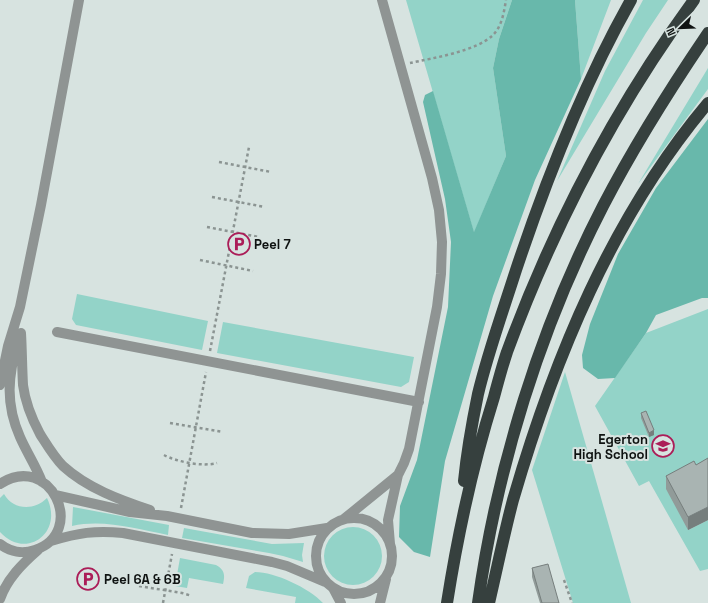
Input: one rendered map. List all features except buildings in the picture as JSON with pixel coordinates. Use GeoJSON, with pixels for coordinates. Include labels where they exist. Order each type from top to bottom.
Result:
{"type":"FeatureCollection","features":[{"type":"Feature","properties":{"kind":"highway"},"geometry":{"type":"LineString","coordinates":[[447,603],[469,440],[478,393],[491,346],[530,229],[568,128],[615,28],[626,0]]}},
{"type":"Feature","properties":{"kind":"highway"},"geometry":{"type":"LineString","coordinates":[[615,28],[631,0]]}},
{"type":"Feature","properties":{"kind":"highway"},"geometry":{"type":"LineString","coordinates":[[454,557],[469,486],[488,415],[505,360],[552,241],[577,190],[616,118],[672,30],[694,0]]}},
{"type":"Feature","properties":{"kind":"highway"},"geometry":{"type":"LineString","coordinates":[[478,603],[494,508],[514,433],[544,343],[571,274],[603,206],[639,141],[678,77],[708,33]]}},
{"type":"Feature","properties":{"kind":"highway"},"geometry":{"type":"LineString","coordinates":[[489,603],[513,501],[529,447],[562,355],[582,309],[611,250],[644,192],[673,148],[708,103]]}},
{"type":"Feature","properties":{"kind":"street"},"geometry":{"type":"LineString","coordinates":[[0,385],[8,346],[20,307],[41,205],[79,0]]}},
{"type":"Feature","properties":{"kind":"street"},"geometry":{"type":"LineString","coordinates":[[380,603],[386,577],[391,566],[392,555],[388,520],[398,476],[409,449],[419,402],[437,307],[441,274],[442,242],[439,210],[432,178],[382,0]]}},
{"type":"Feature","properties":{"kind":"street"},"geometry":{"type":"LineString","coordinates":[[20,307],[24,386],[28,407],[36,427],[48,448],[63,466],[80,480],[130,503],[179,519],[252,533],[290,534],[327,528]]}},
{"type":"Feature","properties":{"kind":"street"},"geometry":{"type":"LineString","coordinates":[[57,332],[419,402]]}},
{"type":"Feature","properties":{"kind":"street"},"geometry":{"type":"LineString","coordinates":[[21,333],[12,360],[9,376],[11,410],[20,438],[36,466],[42,482]]}},
{"type":"Feature","properties":{"kind":"street"},"geometry":{"type":"LineString","coordinates":[[0,484],[6,480],[24,476],[34,478],[42,482],[55,495],[60,506],[61,518],[58,530],[51,541]]}},
{"type":"Feature","properties":{"kind":"street"},"geometry":{"type":"LineString","coordinates":[[344,519],[398,476]]}},
{"type":"Feature","properties":{"kind":"street"},"geometry":{"type":"LineString","coordinates":[[55,495],[130,512],[167,516]]}},
{"type":"Feature","properties":{"kind":"street"},"geometry":{"type":"LineString","coordinates":[[341,603],[319,572],[316,560],[316,549],[320,538],[327,528],[335,522],[344,519],[355,518],[367,520],[377,525],[385,534],[390,544]]}},
{"type":"Feature","properties":{"kind":"street"},"geometry":{"type":"LineString","coordinates":[[0,599],[11,578],[21,565],[51,541],[78,533],[100,531],[174,543],[272,562],[287,566],[344,593],[356,594],[368,592],[378,586],[386,577]]}},
{"type":"Feature","properties":{"kind":"street"},"geometry":{"type":"LineString","coordinates":[[0,544],[13,551],[22,552],[40,549]]}},
{"type":"Feature","properties":{"kind":"path"},"geometry":{"type":"LineString","coordinates":[[401,66],[458,51],[486,40],[499,26],[504,14],[506,0]]}},
{"type":"Feature","properties":{"kind":"path"},"geometry":{"type":"LineString","coordinates":[[179,519],[249,147]]}},
{"type":"Feature","properties":{"kind":"path"},"geometry":{"type":"LineString","coordinates":[[219,162],[271,172]]}},
{"type":"Feature","properties":{"kind":"path"},"geometry":{"type":"LineString","coordinates":[[212,197],[265,207]]}},
{"type":"Feature","properties":{"kind":"path"},"geometry":{"type":"LineString","coordinates":[[207,227],[259,237]]}},
{"type":"Feature","properties":{"kind":"path"},"geometry":{"type":"LineString","coordinates":[[200,260],[253,271]]}},
{"type":"Feature","properties":{"kind":"path"},"geometry":{"type":"LineString","coordinates":[[170,423],[223,432]]}},
{"type":"Feature","properties":{"kind":"path"},"geometry":{"type":"LineString","coordinates":[[164,455],[171,459],[209,466],[217,463]]}},
{"type":"Feature","properties":{"kind":"path"},"geometry":{"type":"LineString","coordinates":[[163,603],[174,543]]}},
{"type":"Feature","properties":{"kind":"path"},"geometry":{"type":"LineString","coordinates":[[564,580],[572,603]]}},
{"type":"Feature","properties":{"kind":"path"},"geometry":{"type":"LineString","coordinates":[[139,586],[192,596]]}},
{"type":"Feature","properties":{"kind":"green space"},"geometry":{"type":"Polygon","coordinates":[[[406,0],[512,0],[499,39],[493,68],[506,156],[474,233],[406,0]]]}},
{"type":"Feature","properties":{"kind":"green space"},"geometry":{"type":"Polygon","coordinates":[[[512,0],[575,0],[581,79],[535,180],[493,296],[445,461],[430,557],[414,552],[399,537],[400,506],[417,460],[448,307],[451,242],[445,199],[423,102],[425,95],[433,91],[474,232],[506,156],[493,68],[499,39],[512,0]]]}},
{"type":"Feature","properties":{"kind":"green space"},"geometry":{"type":"Polygon","coordinates":[[[575,0],[611,0],[581,79],[575,0]]]}},
{"type":"Feature","properties":{"kind":"green space"},"geometry":{"type":"Polygon","coordinates":[[[643,0],[668,0],[646,33],[557,181],[605,71],[643,0]]]}},
{"type":"Feature","properties":{"kind":"green space"},"geometry":{"type":"Polygon","coordinates":[[[708,68],[708,89],[638,184],[708,68]]]}},
{"type":"Feature","properties":{"kind":"green space"},"geometry":{"type":"Polygon","coordinates":[[[708,119],[708,298],[702,298],[656,315],[646,333],[615,378],[598,379],[583,368],[582,355],[590,324],[618,254],[656,188],[708,119]]]}},
{"type":"Feature","properties":{"kind":"green space"},"geometry":{"type":"Polygon","coordinates":[[[77,294],[208,321],[202,350],[76,325],[72,319],[77,294]]]}},
{"type":"Feature","properties":{"kind":"green space","name":"Egerton High School"},"geometry":{"type":"Polygon","coordinates":[[[708,309],[708,471],[688,530],[708,520],[708,569],[700,571],[649,481],[639,486],[595,406],[646,333],[708,309]]]}},
{"type":"Feature","properties":{"kind":"green space"},"geometry":{"type":"Polygon","coordinates":[[[223,322],[414,357],[409,382],[401,387],[217,353],[223,322]]]}},
{"type":"Feature","properties":{"kind":"green space"},"geometry":{"type":"Polygon","coordinates":[[[565,372],[631,603],[573,603],[532,470],[565,372]]]}},
{"type":"Feature","properties":{"kind":"green space"},"geometry":{"type":"Polygon","coordinates":[[[4,494],[13,503],[24,507],[36,505],[47,498],[51,511],[50,522],[46,532],[39,539],[30,543],[20,544],[10,540],[0,532],[0,498],[4,494]]]}},
{"type":"Feature","properties":{"kind":"green space"},"geometry":{"type":"Polygon","coordinates":[[[73,507],[169,525],[168,535],[108,524],[84,524],[72,526],[73,507]]]}},
{"type":"Feature","properties":{"kind":"green space"},"geometry":{"type":"Polygon","coordinates":[[[353,527],[364,529],[377,540],[380,545],[382,556],[380,567],[369,580],[364,583],[353,585],[342,583],[329,572],[326,567],[324,556],[326,545],[337,532],[342,529],[353,527]]]}},
{"type":"Feature","properties":{"kind":"green space"},"geometry":{"type":"Polygon","coordinates":[[[184,528],[272,544],[304,543],[302,555],[303,562],[269,553],[182,538],[184,528]]]}},
{"type":"Feature","properties":{"kind":"green space"},"geometry":{"type":"Polygon","coordinates":[[[180,558],[216,565],[224,573],[223,584],[189,578],[187,588],[175,586],[180,558]]]}},
{"type":"Feature","properties":{"kind":"green space"},"geometry":{"type":"Polygon","coordinates":[[[255,572],[272,575],[291,582],[317,597],[323,603],[295,603],[296,597],[246,588],[249,576],[255,572]]]}},
{"type":"Feature","properties":{"kind":"place","name":"Peel 7"},"geometry":{"type":"Point","coordinates":[239,244]}},
{"type":"Feature","properties":{"kind":"place","name":"Egerton High School"},"geometry":{"type":"Point","coordinates":[663,446]}},
{"type":"Feature","properties":{"kind":"place","name":"Peel 6A & 6B"},"geometry":{"type":"Point","coordinates":[88,579]}}]}
